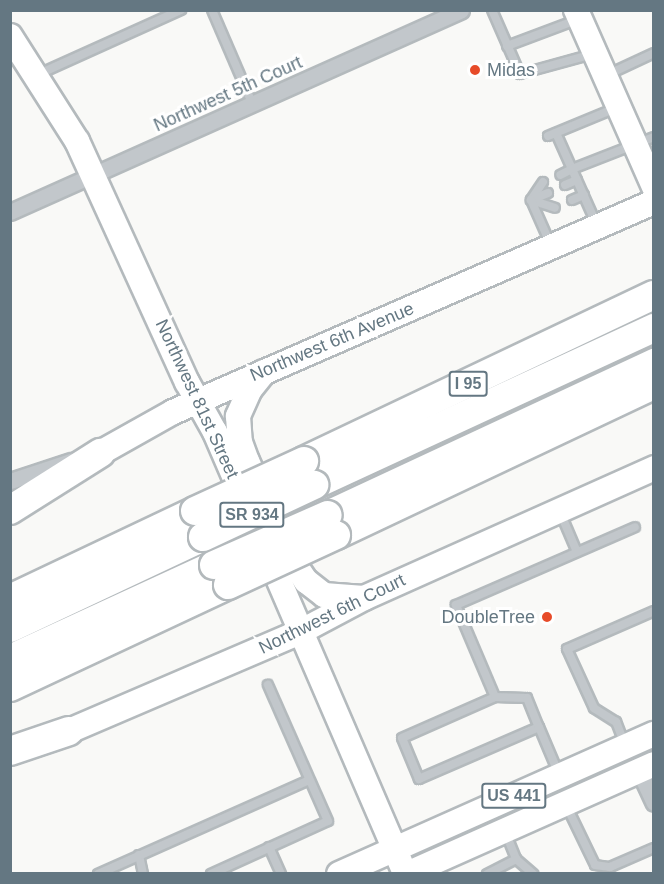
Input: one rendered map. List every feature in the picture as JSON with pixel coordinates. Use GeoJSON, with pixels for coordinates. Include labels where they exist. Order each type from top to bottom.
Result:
{"type":"FeatureCollection","features":[{"type":"Feature","properties":{"kind":"highway","name":"I 95"},"geometry":{"type":"LineString","coordinates":[[10,599],[199,524],[309,473],[643,300]]}},
{"type":"Feature","properties":{"kind":"highway"},"geometry":{"type":"LineString","coordinates":[[309,473],[648,331]]}},
{"type":"Feature","properties":{"kind":"highway"},"geometry":{"type":"LineString","coordinates":[[332,525],[654,363]]}},
{"type":"Feature","properties":{"kind":"highway"},"geometry":{"type":"LineString","coordinates":[[10,659],[221,574],[654,385]]}},
{"type":"Feature","properties":{"kind":"highway"},"geometry":{"type":"LineString","coordinates":[[10,510],[100,453]]}},
{"type":"Feature","properties":{"kind":"highway"},"geometry":{"type":"LineString","coordinates":[[10,628],[199,524]]}},
{"type":"Feature","properties":{"kind":"highway"},"geometry":{"type":"LineString","coordinates":[[10,687],[221,574]]}},
{"type":"Feature","properties":{"kind":"highway"},"geometry":{"type":"LineString","coordinates":[[10,751],[69,731]]}},
{"type":"Feature","properties":{"kind":"main road"},"geometry":{"type":"LineString","coordinates":[[578,15],[620,107],[645,141],[654,187]]}},
{"type":"Feature","properties":{"kind":"main road","name":"Northwest 81st Street"},"geometry":{"type":"LineString","coordinates":[[10,36],[38,75],[94,175],[198,401],[406,873]]}},
{"type":"Feature","properties":{"kind":"main road","name":"Northwest 6th Avenue"},"geometry":{"type":"LineString","coordinates":[[100,453],[198,401],[654,202]]}},
{"type":"Feature","properties":{"kind":"main road"},"geometry":{"type":"LineString","coordinates":[[264,372],[250,389],[238,416],[240,442],[252,472],[291,559],[306,581],[324,595],[364,598]]}},
{"type":"Feature","properties":{"kind":"main road","name":"Northwest 6th Court"},"geometry":{"type":"LineString","coordinates":[[69,731],[300,632],[364,598],[654,468]]}},
{"type":"Feature","properties":{"kind":"main road","name":"US 441"},"geometry":{"type":"LineString","coordinates":[[339,873],[654,734]]}},
{"type":"Feature","properties":{"kind":"main road","name":"US 441"},"geometry":{"type":"LineString","coordinates":[[406,873],[646,768]]}},
{"type":"Feature","properties":{"kind":"street","name":"Northwest 5th Court"},"geometry":{"type":"LineString","coordinates":[[10,212],[461,10]]}},
{"type":"Feature","properties":{"kind":"street","name":"Northwest 6th Avenue"},"geometry":{"type":"LineString","coordinates":[[10,481],[100,453]]}},
{"type":"Feature","properties":{"kind":"street","name":"Northwest 6th Court"},"geometry":{"type":"LineString","coordinates":[[10,760],[69,731]]}},
{"type":"Feature","properties":{"kind":"street"},"geometry":{"type":"LineString","coordinates":[[646,768],[654,803]]}},
{"type":"Feature","properties":{"kind":"lane"},"geometry":{"type":"LineString","coordinates":[[38,75],[181,10]]}},
{"type":"Feature","properties":{"kind":"lane"},"geometry":{"type":"LineString","coordinates":[[212,10],[253,105]]}},
{"type":"Feature","properties":{"kind":"lane"},"geometry":{"type":"LineString","coordinates":[[492,10],[519,74],[596,54]]}},
{"type":"Feature","properties":{"kind":"lane"},"geometry":{"type":"LineString","coordinates":[[507,46],[578,15]]}},
{"type":"Feature","properties":{"kind":"lane"},"geometry":{"type":"LineString","coordinates":[[606,76],[654,53]]}},
{"type":"Feature","properties":{"kind":"lane"},"geometry":{"type":"LineString","coordinates":[[598,227],[573,169],[552,134],[620,107]]}},
{"type":"Feature","properties":{"kind":"lane"},"geometry":{"type":"LineString","coordinates":[[560,175],[645,141]]}},
{"type":"Feature","properties":{"kind":"lane"},"geometry":{"type":"LineString","coordinates":[[565,185],[578,180]]}},
{"type":"Feature","properties":{"kind":"lane"},"geometry":{"type":"LineString","coordinates":[[531,200],[543,182]]}},
{"type":"Feature","properties":{"kind":"lane"},"geometry":{"type":"LineString","coordinates":[[531,200],[548,193]]}},
{"type":"Feature","properties":{"kind":"lane"},"geometry":{"type":"LineString","coordinates":[[572,200],[584,195]]}},
{"type":"Feature","properties":{"kind":"lane"},"geometry":{"type":"LineString","coordinates":[[531,200],[555,207]]}},
{"type":"Feature","properties":{"kind":"lane"},"geometry":{"type":"LineString","coordinates":[[531,200],[552,247]]}},
{"type":"Feature","properties":{"kind":"lane"},"geometry":{"type":"LineString","coordinates":[[559,511],[577,552]]}},
{"type":"Feature","properties":{"kind":"lane"},"geometry":{"type":"LineString","coordinates":[[495,697],[456,605],[635,527]]}},
{"type":"Feature","properties":{"kind":"lane"},"geometry":{"type":"LineString","coordinates":[[626,746],[616,722],[594,708],[567,649],[654,611]]}},
{"type":"Feature","properties":{"kind":"lane"},"geometry":{"type":"LineString","coordinates":[[211,873],[328,821],[268,685]]}},
{"type":"Feature","properties":{"kind":"lane"},"geometry":{"type":"LineString","coordinates":[[540,727],[419,779],[402,738],[495,697],[527,698],[540,727],[560,776]]}},
{"type":"Feature","properties":{"kind":"lane"},"geometry":{"type":"LineString","coordinates":[[98,873],[309,780]]}},
{"type":"Feature","properties":{"kind":"lane"},"geometry":{"type":"LineString","coordinates":[[565,804],[594,865],[610,867],[654,848]]}},
{"type":"Feature","properties":{"kind":"lane"},"geometry":{"type":"LineString","coordinates":[[504,830],[516,859],[533,873]]}},
{"type":"Feature","properties":{"kind":"lane"},"geometry":{"type":"LineString","coordinates":[[269,848],[280,873]]}},
{"type":"Feature","properties":{"kind":"lane"},"geometry":{"type":"LineString","coordinates":[[139,855],[143,873]]}},
{"type":"Feature","properties":{"kind":"lane"},"geometry":{"type":"LineString","coordinates":[[487,873],[516,859]]}},
{"type":"Feature","properties":{"kind":"lane"},"geometry":{"type":"LineString","coordinates":[[504,865],[508,873]]}},
{"type":"Feature","properties":{"kind":"place","name":"Midas"},"geometry":{"type":"Point","coordinates":[475,70]}},
{"type":"Feature","properties":{"kind":"place","name":"DoubleTree"},"geometry":{"type":"Point","coordinates":[547,617]}}]}
